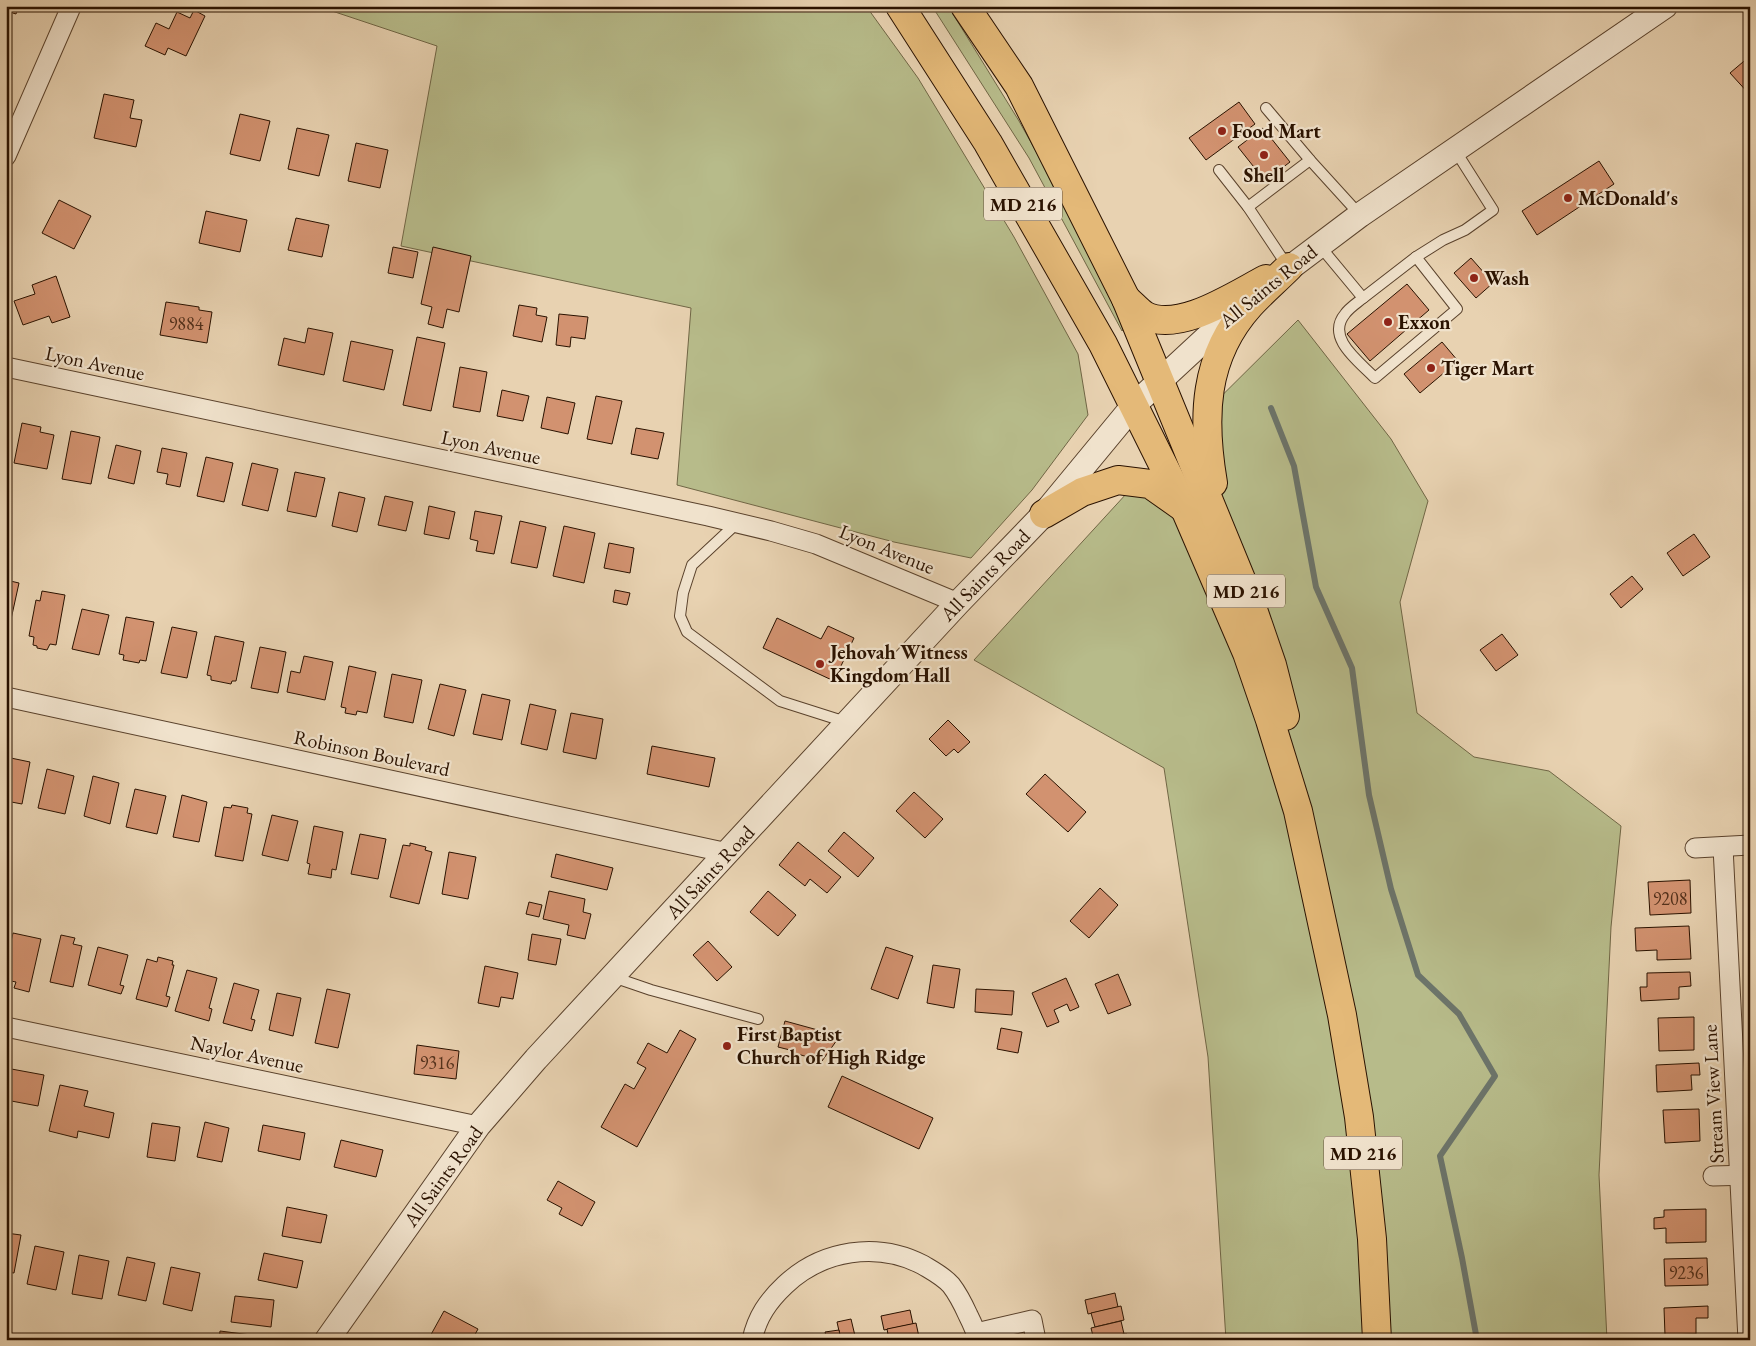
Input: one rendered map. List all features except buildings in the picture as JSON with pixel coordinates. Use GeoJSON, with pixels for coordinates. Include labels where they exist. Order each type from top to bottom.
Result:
{"type":"FeatureCollection","features":[{"type":"Feature","properties":{"kind":"main road","name":"MD 216"},"geometry":{"type":"LineString","coordinates":[[900,6],[988,143],[1103,344],[1185,509],[1247,654],[1298,811],[1342,1015],[1359,1117],[1372,1239],[1377,1340]]}},
{"type":"Feature","properties":{"kind":"main road","name":"MD 216"},"geometry":{"type":"LineString","coordinates":[[965,6],[1018,86],[1126,299],[1160,380],[1250,601],[1272,666],[1288,726],[1298,811]]}},
{"type":"Feature","properties":{"kind":"main road"},"geometry":{"type":"LineString","coordinates":[[1126,299],[1144,315],[1162,320],[1181,320],[1198,314],[1289,267]]}},
{"type":"Feature","properties":{"kind":"main road"},"geometry":{"type":"LineString","coordinates":[[1250,601],[1213,483],[1206,422],[1208,392],[1216,360],[1232,330],[1249,306],[1289,267]]}},
{"type":"Feature","properties":{"kind":"main road"},"geometry":{"type":"LineString","coordinates":[[1044,514],[1082,492],[1118,480],[1150,484],[1185,509]]}},
{"type":"Feature","properties":{"kind":"street","name":"All Saints Road"},"geometry":{"type":"LineString","coordinates":[[327,1340],[478,1126],[536,1059],[958,602],[1044,514],[1134,405],[1222,322],[1289,267],[1360,215],[1665,6]]}},
{"type":"Feature","properties":{"kind":"street"},"geometry":{"type":"LineString","coordinates":[[6,156],[71,7]]}},
{"type":"Feature","properties":{"kind":"street","name":"Lyon Avenue"},"geometry":{"type":"LineString","coordinates":[[6,367],[737,523],[816,544],[958,602]]}},
{"type":"Feature","properties":{"kind":"street","name":"Robinson Boulevard"},"geometry":{"type":"LineString","coordinates":[[6,697],[728,852]]}},
{"type":"Feature","properties":{"kind":"street"},"geometry":{"type":"LineString","coordinates":[[1695,848],[1750,845]]}},
{"type":"Feature","properties":{"kind":"street","name":"Stream View Lane"},"geometry":{"type":"LineString","coordinates":[[1723,846],[1745,1175],[1748,1340]]}},
{"type":"Feature","properties":{"kind":"street","name":"Naylor Avenue"},"geometry":{"type":"LineString","coordinates":[[6,1027],[478,1126]]}},
{"type":"Feature","properties":{"kind":"street"},"geometry":{"type":"LineString","coordinates":[[1712,1176],[1745,1175]]}},
{"type":"Feature","properties":{"kind":"street"},"geometry":{"type":"LineString","coordinates":[[752,1340],[756,1325],[770,1300],[794,1277],[820,1261],[854,1251],[888,1253],[911,1259],[936,1272],[949,1283],[959,1296],[977,1336],[1032,1320],[1036,1340]]}},
{"type":"Feature","properties":{"kind":"lane"},"geometry":{"type":"LineString","coordinates":[[1266,108],[1360,215]]}},
{"type":"Feature","properties":{"kind":"lane"},"geometry":{"type":"LineString","coordinates":[[1416,257],[1457,309],[1375,378],[1345,348],[1339,334],[1344,314],[1416,257],[1443,240],[1465,230],[1493,210],[1455,150]]}},
{"type":"Feature","properties":{"kind":"lane"},"geometry":{"type":"LineString","coordinates":[[1248,207],[1310,160]]}},
{"type":"Feature","properties":{"kind":"lane"},"geometry":{"type":"LineString","coordinates":[[1219,170],[1248,207],[1289,267]]}},
{"type":"Feature","properties":{"kind":"lane"},"geometry":{"type":"LineString","coordinates":[[1319,245],[1363,298]]}},
{"type":"Feature","properties":{"kind":"lane"},"geometry":{"type":"LineString","coordinates":[[737,523],[692,565],[683,592],[680,616],[687,632],[780,701],[847,723]]}},
{"type":"Feature","properties":{"kind":"lane"},"geometry":{"type":"LineString","coordinates":[[612,977],[651,990],[758,1019]]}},
{"type":"Feature","properties":{"kind":"green space"},"geometry":{"type":"Polygon","coordinates":[[[317,6],[866,6],[918,78],[1014,237],[1078,354],[1088,415],[1032,490],[971,558],[894,542],[677,485],[691,308],[401,246],[437,46],[317,6]]]}},
{"type":"Feature","properties":{"kind":"green space"},"geometry":{"type":"Polygon","coordinates":[[[932,6],[948,6],[1019,121],[1066,205],[1125,327],[1122,331],[1029,158],[932,6]]]}},
{"type":"Feature","properties":{"kind":"green space"},"geometry":{"type":"Polygon","coordinates":[[[1298,320],[1391,439],[1428,501],[1400,602],[1417,713],[1474,757],[1549,771],[1621,826],[1611,927],[1599,1175],[1607,1340],[1226,1340],[1208,1057],[1164,768],[974,660],[1160,457],[1298,320]]]}},
{"type":"Feature","properties":{"kind":"waterway"},"geometry":{"type":"LineString","coordinates":[[1271,408],[1294,466],[1316,587],[1352,668],[1369,795],[1391,889],[1418,975],[1459,1014],[1495,1076],[1440,1156],[1477,1340]]}},
{"type":"Feature","properties":{"kind":"place","name":"Food Mart"},"geometry":{"type":"Point","coordinates":[1222,131]}},
{"type":"Feature","properties":{"kind":"place","name":"Shell"},"geometry":{"type":"Point","coordinates":[1264,155]}},
{"type":"Feature","properties":{"kind":"place","name":"McDonald's"},"geometry":{"type":"Point","coordinates":[1568,198]}},
{"type":"Feature","properties":{"kind":"place","name":"Wash"},"geometry":{"type":"Point","coordinates":[1474,278]}},
{"type":"Feature","properties":{"kind":"place","name":"Exxon"},"geometry":{"type":"Point","coordinates":[1388,322]}},
{"type":"Feature","properties":{"kind":"place","name":"Tiger Mart"},"geometry":{"type":"Point","coordinates":[1431,368]}},
{"type":"Feature","properties":{"kind":"place","name":"Jehovah Witness Kingdom Hall"},"geometry":{"type":"Point","coordinates":[820,664]}},
{"type":"Feature","properties":{"kind":"place","name":"First Baptist Church of High Ridge"},"geometry":{"type":"Point","coordinates":[727,1046]}}]}
